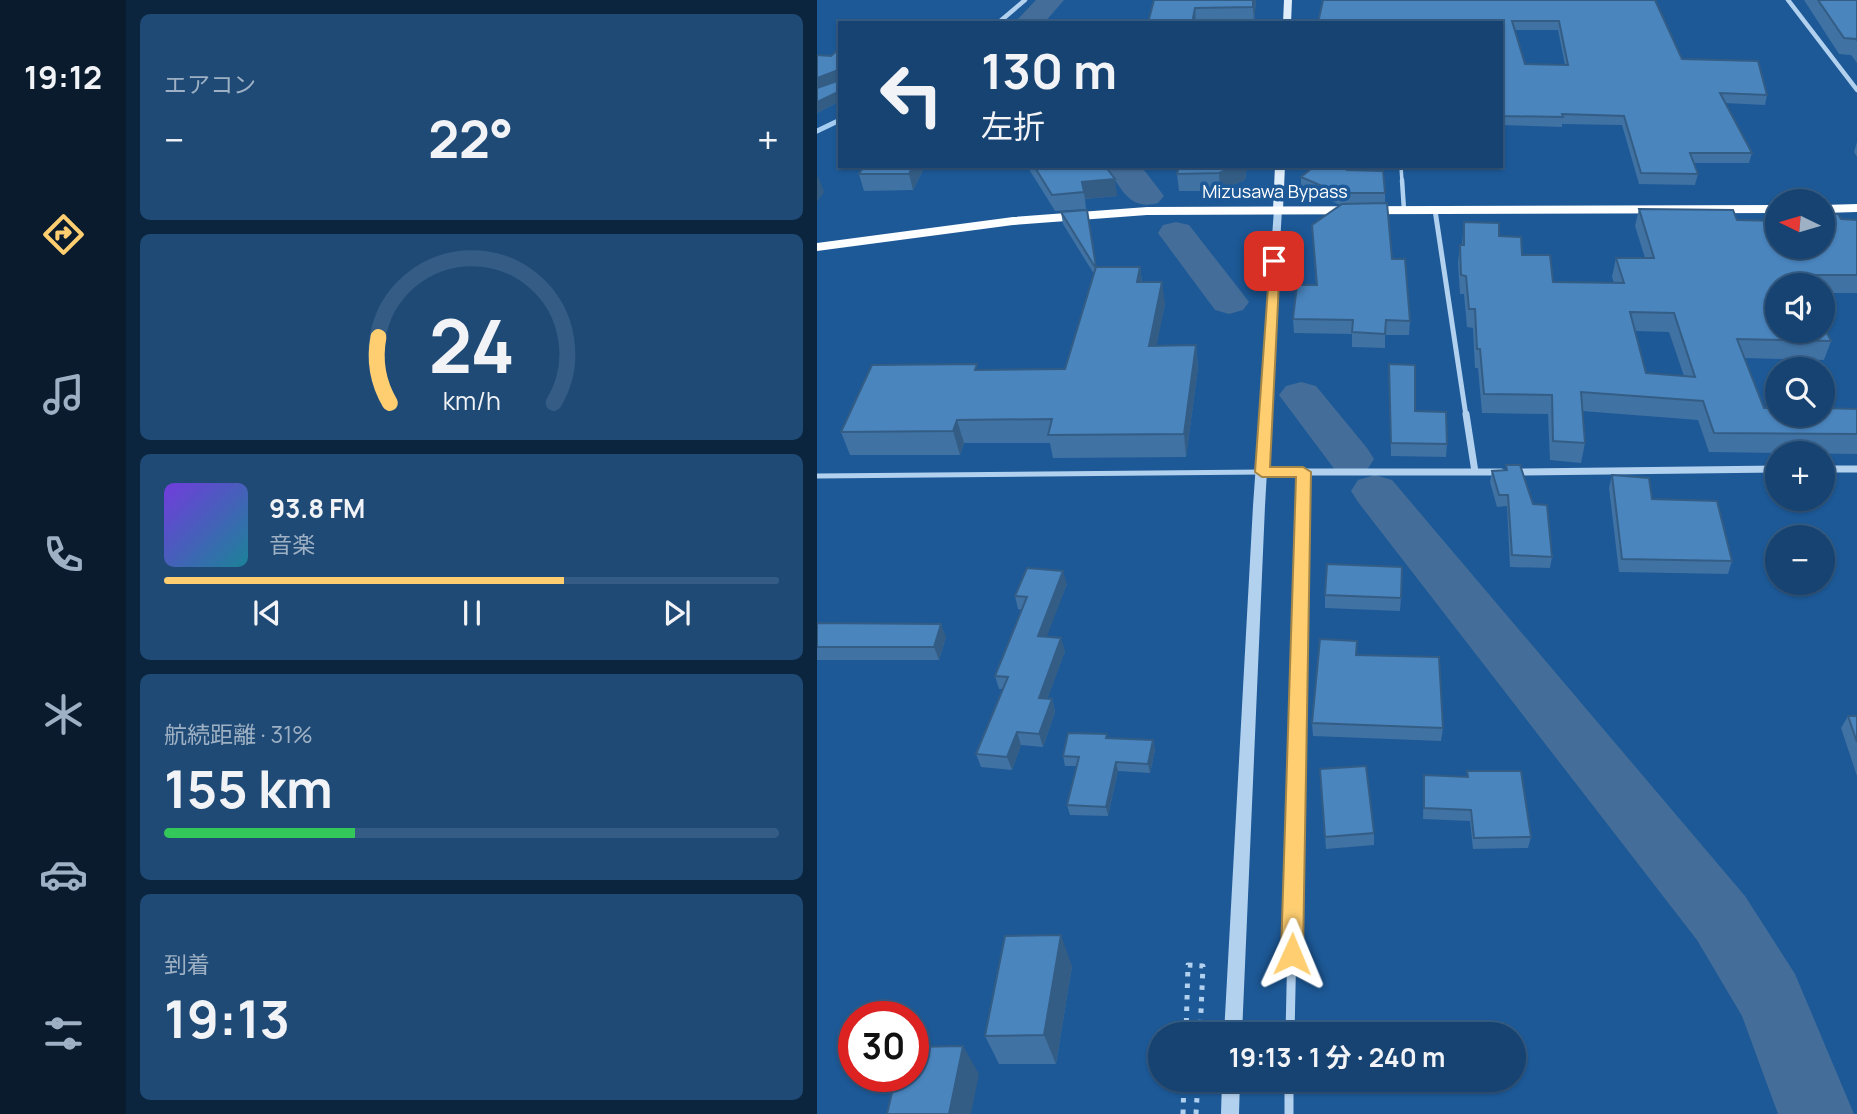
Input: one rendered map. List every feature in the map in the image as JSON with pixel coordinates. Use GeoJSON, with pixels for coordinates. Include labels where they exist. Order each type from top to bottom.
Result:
{"type":"FeatureCollection","features":[{"type":"Feature","properties":{"kind":"highway"},"geometry":{"type":"LineString","coordinates":[[1835,209],[1857,208]]}},
{"type":"Feature","properties":{"kind":"highway","name":"Mizusawa Bypass"},"geometry":{"type":"LineString","coordinates":[[817,247],[1013,221],[1147,211],[1765,209]]}},
{"type":"Feature","properties":{"kind":"main road"},"geometry":{"type":"LineString","coordinates":[[1287,21],[1288,0]]}},
{"type":"Feature","properties":{"kind":"main road"},"geometry":{"type":"LineString","coordinates":[[1278,209],[1280,168]]}},
{"type":"Feature","properties":{"kind":"street"},"geometry":{"type":"LineString","coordinates":[[1000,21],[1025,0]]}},
{"type":"Feature","properties":{"kind":"street"},"geometry":{"type":"LineString","coordinates":[[1788,0],[1857,90]]}},
{"type":"Feature","properties":{"kind":"street"},"geometry":{"type":"LineString","coordinates":[[1234,1022],[1259,506],[1278,209]]}},
{"type":"Feature","properties":{"kind":"street"},"geometry":{"type":"LineString","coordinates":[[1435,210],[1475,472]]}},
{"type":"Feature","properties":{"kind":"street"},"geometry":{"type":"LineString","coordinates":[[1835,469],[1857,468]]}},
{"type":"Feature","properties":{"kind":"street"},"geometry":{"type":"LineString","coordinates":[[1262,472],[1765,469]]}},
{"type":"Feature","properties":{"kind":"street"},"geometry":{"type":"LineString","coordinates":[[1290,1022],[1303,472]]}},
{"type":"Feature","properties":{"kind":"street"},"geometry":{"type":"LineString","coordinates":[[1229,1114],[1230,1092]]}},
{"type":"Feature","properties":{"kind":"street"},"geometry":{"type":"LineString","coordinates":[[1288,1114],[1289,1092]]}},
{"type":"Feature","properties":{"kind":"lane"},"geometry":{"type":"LineString","coordinates":[[1401,168],[1404,210]]}},
{"type":"Feature","properties":{"kind":"lane"},"geometry":{"type":"LineString","coordinates":[[817,477],[1262,472]]}},
{"type":"Feature","properties":{"kind":"path"},"geometry":{"type":"LineString","coordinates":[[1186,1022],[1188,965],[1203,967],[1201,1022]]}},
{"type":"Feature","properties":{"kind":"path"},"geometry":{"type":"LineString","coordinates":[[1183,1114],[1184,1092]]}},
{"type":"Feature","properties":{"kind":"path"},"geometry":{"type":"LineString","coordinates":[[1196,1114],[1197,1092]]}},
{"type":"Feature","properties":{"kind":"building"},"geometry":{"type":"Polygon","coordinates":[[[1154,0],[1253,0],[1253,7],[1195,8],[1192,21],[1149,21],[1154,0]]]}},
{"type":"Feature","properties":{"kind":"building"},"geometry":{"type":"Polygon","coordinates":[[[1323,0],[1655,0],[1682,59],[1758,61],[1767,95],[1720,93],[1752,153],[1690,153],[1698,174],[1641,173],[1624,116],[1562,114],[1563,117],[1503,116],[1503,21],[1318,21],[1323,0]],[[1512,21],[1525,64],[1568,65],[1559,21],[1512,21]]]}},
{"type":"Feature","properties":{"kind":"building"},"geometry":{"type":"Polygon","coordinates":[[[1818,0],[1857,0],[1857,40],[1844,38],[1818,0]]]}},
{"type":"Feature","properties":{"kind":"building"},"geometry":{"type":"Polygon","coordinates":[[[838,50],[838,72],[817,78],[817,55],[831,56],[838,50]]]}},
{"type":"Feature","properties":{"kind":"building"},"geometry":{"type":"Polygon","coordinates":[[[838,81],[838,92],[817,102],[817,88],[838,81]]]}},
{"type":"Feature","properties":{"kind":"building"},"geometry":{"type":"Polygon","coordinates":[[[863,168],[912,168],[909,174],[859,174],[863,168]]]}},
{"type":"Feature","properties":{"kind":"building"},"geometry":{"type":"Polygon","coordinates":[[[1035,168],[1107,168],[1115,179],[1082,182],[1084,192],[1052,195],[1035,168]]]}},
{"type":"Feature","properties":{"kind":"building"},"geometry":{"type":"Polygon","coordinates":[[[1178,168],[1231,168],[1219,173],[1177,174],[1178,168]]]}},
{"type":"Feature","properties":{"kind":"building"},"geometry":{"type":"Polygon","coordinates":[[[1312,168],[1383,171],[1385,193],[1338,193],[1301,177],[1312,168]]]}},
{"type":"Feature","properties":{"kind":"building"},"geometry":{"type":"Polygon","coordinates":[[[1387,203],[1392,259],[1405,259],[1410,321],[1386,320],[1385,334],[1352,332],[1353,320],[1293,319],[1297,285],[1317,285],[1312,225],[1342,204],[1387,203]]]}},
{"type":"Feature","properties":{"kind":"building"},"geometry":{"type":"Polygon","coordinates":[[[1639,209],[1733,210],[1737,220],[1765,221],[1765,259],[1835,259],[1835,214],[1841,219],[1857,220],[1857,275],[1765,273],[1765,340],[1737,339],[1765,408],[1765,427],[1835,427],[1835,408],[1857,409],[1857,434],[1714,433],[1703,401],[1581,392],[1585,443],[1553,441],[1552,395],[1484,394],[1480,349],[1477,349],[1475,309],[1469,309],[1466,276],[1461,275],[1460,245],[1464,245],[1464,222],[1499,223],[1499,236],[1521,237],[1522,255],[1550,255],[1553,282],[1624,283],[1616,258],[1654,258],[1639,209]],[[1630,312],[1646,373],[1695,377],[1674,313],[1630,312]]]}},
{"type":"Feature","properties":{"kind":"building"},"geometry":{"type":"Polygon","coordinates":[[[1087,210],[1096,267],[1061,212],[1087,210]]]}},
{"type":"Feature","properties":{"kind":"building"},"geometry":{"type":"Polygon","coordinates":[[[1096,267],[1140,267],[1137,282],[1162,282],[1149,346],[1196,345],[1184,434],[1048,435],[1052,419],[957,420],[953,431],[841,432],[872,365],[977,364],[975,370],[1065,369],[1096,267]]]}},
{"type":"Feature","properties":{"kind":"building"},"geometry":{"type":"Polygon","coordinates":[[[1389,364],[1415,365],[1415,411],[1446,412],[1447,444],[1391,443],[1389,364]]]}},
{"type":"Feature","properties":{"kind":"building"},"geometry":{"type":"Polygon","coordinates":[[[1506,465],[1520,465],[1533,504],[1547,505],[1552,557],[1512,555],[1508,495],[1499,495],[1492,471],[1507,470],[1506,465]]]}},
{"type":"Feature","properties":{"kind":"building"},"geometry":{"type":"Polygon","coordinates":[[[1612,475],[1649,478],[1652,499],[1717,501],[1732,561],[1622,559],[1612,475]]]}},
{"type":"Feature","properties":{"kind":"building"},"geometry":{"type":"Polygon","coordinates":[[[1327,564],[1402,567],[1401,598],[1325,595],[1327,564]]]}},
{"type":"Feature","properties":{"kind":"building"},"geometry":{"type":"Polygon","coordinates":[[[1027,568],[1063,571],[1038,636],[1061,638],[1039,698],[1052,699],[1039,734],[1017,732],[1007,757],[976,754],[1008,677],[995,676],[1027,597],[1015,596],[1027,568]]]}},
{"type":"Feature","properties":{"kind":"building"},"geometry":{"type":"Polygon","coordinates":[[[817,623],[941,624],[934,647],[817,647],[817,623]]]}},
{"type":"Feature","properties":{"kind":"building"},"geometry":{"type":"Polygon","coordinates":[[[1320,639],[1357,641],[1356,655],[1439,657],[1443,728],[1312,723],[1320,639]]]}},
{"type":"Feature","properties":{"kind":"building"},"geometry":{"type":"Polygon","coordinates":[[[1848,716],[1857,716],[1857,742],[1848,716]]]}},
{"type":"Feature","properties":{"kind":"building"},"geometry":{"type":"Polygon","coordinates":[[[1068,733],[1107,734],[1106,738],[1153,740],[1148,764],[1116,762],[1106,807],[1067,805],[1079,757],[1063,756],[1068,733]]]}},
{"type":"Feature","properties":{"kind":"building"},"geometry":{"type":"Polygon","coordinates":[[[1366,766],[1374,833],[1325,837],[1320,769],[1366,766]]]}},
{"type":"Feature","properties":{"kind":"building"},"geometry":{"type":"Polygon","coordinates":[[[1467,771],[1521,771],[1531,837],[1474,838],[1471,810],[1424,808],[1424,775],[1468,777],[1467,771]]]}},
{"type":"Feature","properties":{"kind":"building"},"geometry":{"type":"Polygon","coordinates":[[[1061,935],[1044,1035],[985,1036],[1005,936],[1061,935]]]}},
{"type":"Feature","properties":{"kind":"building"},"geometry":{"type":"Polygon","coordinates":[[[963,1046],[949,1114],[887,1114],[892,1092],[929,1092],[929,1047],[963,1046]]]}},
{"type":"Feature","properties":{"kind":"waterway"},"geometry":{"type":"LineString","coordinates":[[1030,21],[1051,0]]}},
{"type":"Feature","properties":{"kind":"waterway"},"geometry":{"type":"LineString","coordinates":[[817,131],[838,121]]}},
{"type":"Feature","properties":{"kind":"waterway"},"geometry":{"type":"LineString","coordinates":[[1125,168],[1146,196]]}},
{"type":"Feature","properties":{"kind":"waterway"},"geometry":{"type":"LineString","coordinates":[[1176,233],[1229,302]]}},
{"type":"Feature","properties":{"kind":"waterway"},"geometry":{"type":"LineString","coordinates":[[1301,395],[1351,459]]}},
{"type":"Feature","properties":{"kind":"waterway"},"geometry":{"type":"LineString","coordinates":[[1375,491],[1721,918],[1770,998],[1816,1114]]}},
{"type":"Feature","properties":{"kind":"route"},"geometry":{"type":"LineString","coordinates":[[1274,261],[1262,472],[1303,472],[1292,954]]}}]}
